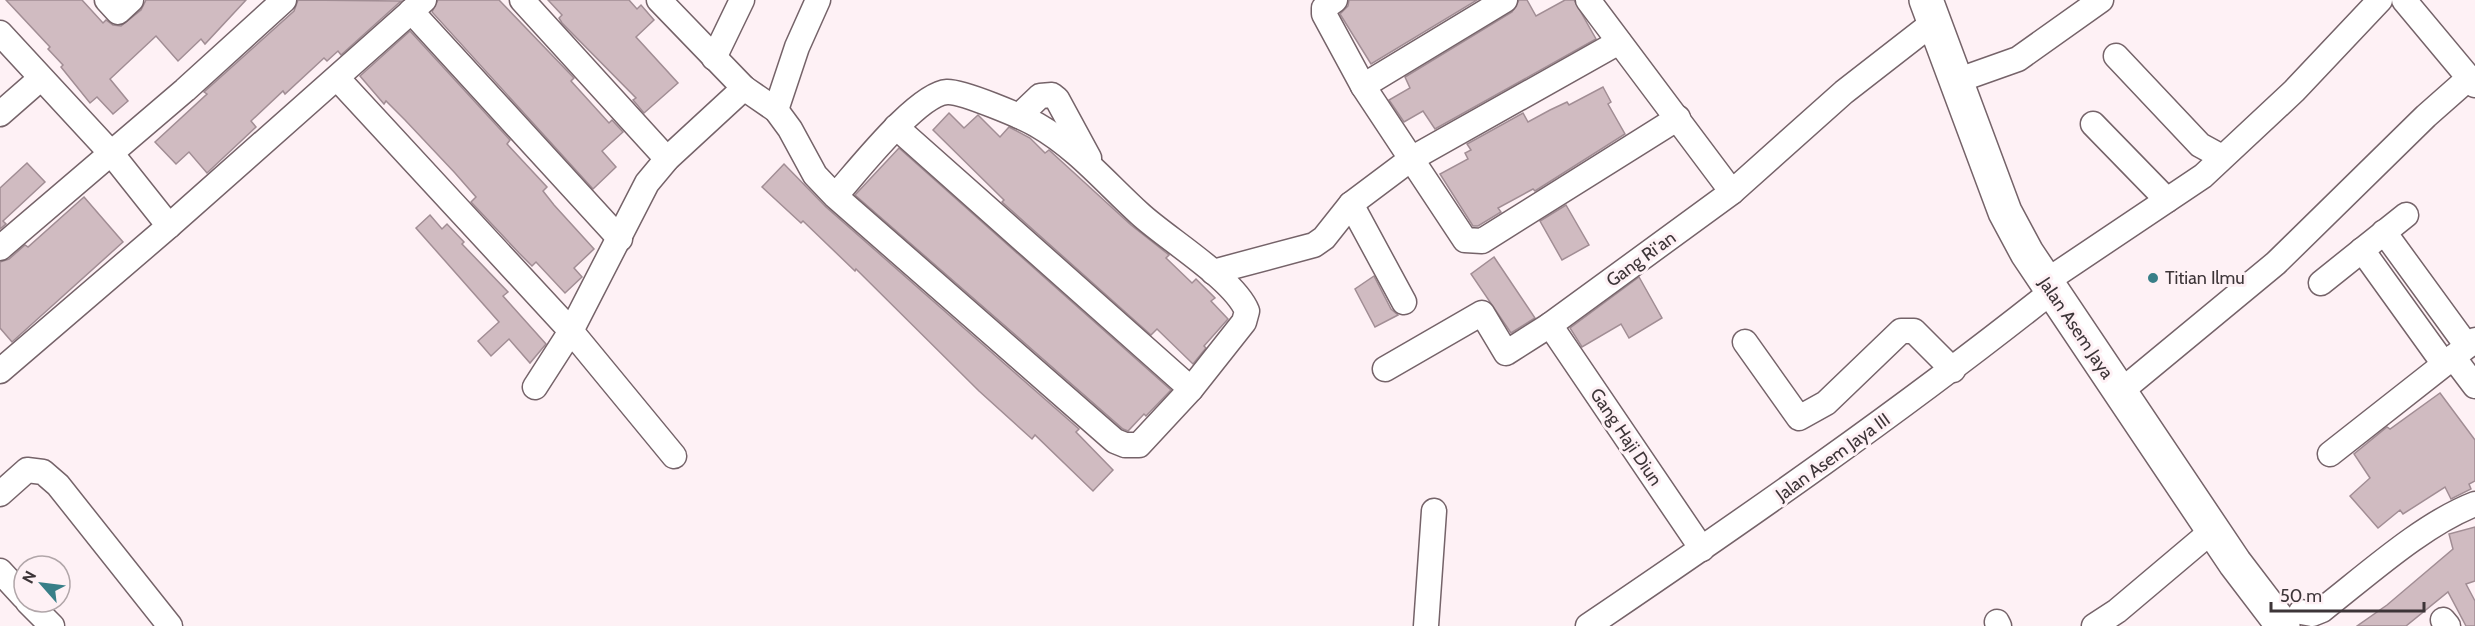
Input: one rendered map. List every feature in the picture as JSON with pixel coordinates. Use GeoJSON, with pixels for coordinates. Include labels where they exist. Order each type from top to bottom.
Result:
{"type":"FeatureCollection","features":[{"type":"Feature","properties":{"kind":"main road","name":"Jalan Asem Jaya"},"geometry":{"type":"LineString","coordinates":[[1933,8],[1956,81],[2005,212],[2048,287],[2267,607],[2292,619]]}},
{"type":"Feature","properties":{"kind":"street"},"geometry":{"type":"LineString","coordinates":[[107,0],[118,12],[131,0]]}},
{"type":"Feature","properties":{"kind":"street"},"geometry":{"type":"LineString","coordinates":[[0,248],[284,0]]}},
{"type":"Feature","properties":{"kind":"street"},"geometry":{"type":"LineString","coordinates":[[522,0],[667,159]]}},
{"type":"Feature","properties":{"kind":"street"},"geometry":{"type":"LineString","coordinates":[[659,0],[744,88],[776,110],[790,129],[815,175],[835,196],[1115,441],[1125,446],[1139,446],[1191,389],[1241,328],[1247,311],[1242,301],[1213,272],[1140,214],[1094,168],[1037,125],[1019,116],[947,92],[924,103],[896,127],[835,196]]}},
{"type":"Feature","properties":{"kind":"street"},"geometry":{"type":"LineString","coordinates":[[714,58],[742,0]]}},
{"type":"Feature","properties":{"kind":"street"},"geometry":{"type":"LineString","coordinates":[[776,110],[798,47],[818,0]]}},
{"type":"Feature","properties":{"kind":"street"},"geometry":{"type":"LineString","coordinates":[[1335,0],[1328,4],[1324,14],[1363,86],[1465,240],[1482,241],[1678,118]]}},
{"type":"Feature","properties":{"kind":"street"},"geometry":{"type":"LineString","coordinates":[[1363,86],[1505,0]]}},
{"type":"Feature","properties":{"kind":"street"},"geometry":{"type":"LineString","coordinates":[[1588,0],[1732,192]]}},
{"type":"Feature","properties":{"kind":"street"},"geometry":{"type":"LineString","coordinates":[[1956,81],[2018,59],[2101,0]]}},
{"type":"Feature","properties":{"kind":"street","name":"Jalan Asem Jaya III"},"geometry":{"type":"LineString","coordinates":[[1588,626],[1612,619],[1702,549],[1788,490],[1953,370],[2048,287],[2203,176],[2294,91],[2380,0]]}},
{"type":"Feature","properties":{"kind":"street"},"geometry":{"type":"LineString","coordinates":[[2120,392],[2276,263],[2426,116],[2472,81],[2404,0]]}},
{"type":"Feature","properties":{"kind":"street"},"geometry":{"type":"LineString","coordinates":[[0,371],[338,79],[417,6],[620,239]]}},
{"type":"Feature","properties":{"kind":"street","name":"Gang Ri'an"},"geometry":{"type":"LineString","coordinates":[[1385,369],[1482,313],[1506,353],[1550,326],[1732,192],[1844,92],[1933,8]]}},
{"type":"Feature","properties":{"kind":"street"},"geometry":{"type":"LineString","coordinates":[[0,33],[40,79],[111,153],[169,226]]}},
{"type":"Feature","properties":{"kind":"street"},"geometry":{"type":"LineString","coordinates":[[1213,272],[1266,260],[1314,245],[1329,233],[1351,204],[1410,159],[1619,42]]}},
{"type":"Feature","properties":{"kind":"street"},"geometry":{"type":"LineString","coordinates":[[2116,56],[2200,145],[2222,157]]}},
{"type":"Feature","properties":{"kind":"street"},"geometry":{"type":"LineString","coordinates":[[0,114],[40,79]]}},
{"type":"Feature","properties":{"kind":"street"},"geometry":{"type":"LineString","coordinates":[[338,79],[571,331],[674,456]]}},
{"type":"Feature","properties":{"kind":"street"},"geometry":{"type":"LineString","coordinates":[[535,387],[571,331],[647,183],[667,159],[744,88]]}},
{"type":"Feature","properties":{"kind":"street"},"geometry":{"type":"LineString","coordinates":[[1019,116],[1040,96],[1052,95],[1058,99],[1094,168]]}},
{"type":"Feature","properties":{"kind":"street"},"geometry":{"type":"LineString","coordinates":[[2093,124],[2167,200]]}},
{"type":"Feature","properties":{"kind":"street"},"geometry":{"type":"LineString","coordinates":[[896,127],[1191,389]]}},
{"type":"Feature","properties":{"kind":"street"},"geometry":{"type":"LineString","coordinates":[[1351,204],[1404,302]]}},
{"type":"Feature","properties":{"kind":"street"},"geometry":{"type":"LineString","coordinates":[[2321,282],[2406,215]]}},
{"type":"Feature","properties":{"kind":"street"},"geometry":{"type":"LineString","coordinates":[[2384,232],[2460,352],[2475,386]]}},
{"type":"Feature","properties":{"kind":"street"},"geometry":{"type":"LineString","coordinates":[[2362,250],[2460,352]]}},
{"type":"Feature","properties":{"kind":"street","name":"Gang Haji Diun"},"geometry":{"type":"LineString","coordinates":[[1550,326],[1702,549]]}},
{"type":"Feature","properties":{"kind":"street"},"geometry":{"type":"LineString","coordinates":[[1745,342],[1799,418],[1826,403],[1901,331],[1914,332],[1953,370]]}},
{"type":"Feature","properties":{"kind":"street"},"geometry":{"type":"LineString","coordinates":[[2330,454],[2460,352]]}},
{"type":"Feature","properties":{"kind":"street"},"geometry":{"type":"LineString","coordinates":[[0,494],[27,470],[43,472],[58,485],[170,626]]}},
{"type":"Feature","properties":{"kind":"street"},"geometry":{"type":"LineString","coordinates":[[2292,619],[2322,610],[2430,528],[2454,512],[2475,504]]}},
{"type":"Feature","properties":{"kind":"street"},"geometry":{"type":"LineString","coordinates":[[1426,626],[1434,511]]}},
{"type":"Feature","properties":{"kind":"street"},"geometry":{"type":"LineString","coordinates":[[2094,626],[2117,611],[2213,530]]}},
{"type":"Feature","properties":{"kind":"street"},"geometry":{"type":"LineString","coordinates":[[0,571],[12,584]]}},
{"type":"Feature","properties":{"kind":"street"},"geometry":{"type":"LineString","coordinates":[[40,614],[52,626]]}},
{"type":"Feature","properties":{"kind":"building"},"geometry":{"type":"Polygon","coordinates":[[[6,0],[82,0],[103,23],[106,20],[113,25],[121,26],[141,10],[146,0],[246,0],[205,44],[201,39],[178,61],[156,36],[110,79],[128,101],[113,114],[97,97],[90,103],[61,67],[63,65],[48,49],[50,47],[6,0]]]}},
{"type":"Feature","properties":{"kind":"building"},"geometry":{"type":"Polygon","coordinates":[[[298,0],[401,1],[341,55],[338,51],[327,61],[324,58],[285,94],[283,91],[251,121],[256,127],[207,173],[189,152],[176,164],[155,142],[207,94],[204,92],[294,11],[298,0]]]}},
{"type":"Feature","properties":{"kind":"building"},"geometry":{"type":"Polygon","coordinates":[[[438,0],[499,0],[574,78],[571,81],[609,123],[612,120],[623,132],[602,151],[616,167],[593,189],[432,12],[438,0]]]}},
{"type":"Feature","properties":{"kind":"building"},"geometry":{"type":"Polygon","coordinates":[[[548,0],[629,0],[637,9],[641,5],[654,20],[636,37],[678,83],[644,113],[633,100],[636,98],[562,23],[559,18],[562,15],[548,0]]]}},
{"type":"Feature","properties":{"kind":"building"},"geometry":{"type":"Polygon","coordinates":[[[1349,0],[1477,0],[1371,64],[1340,14],[1348,6],[1349,0]]]}},
{"type":"Feature","properties":{"kind":"building"},"geometry":{"type":"Polygon","coordinates":[[[1519,0],[1527,0],[1536,16],[1565,0],[1574,0],[1596,39],[1435,129],[1423,111],[1404,122],[1389,100],[1410,88],[1405,77],[1512,12],[1519,0]]]}},
{"type":"Feature","properties":{"kind":"building"},"geometry":{"type":"Polygon","coordinates":[[[410,31],[510,140],[507,144],[547,187],[543,191],[594,249],[574,268],[582,277],[565,293],[536,262],[532,266],[519,253],[471,202],[476,197],[455,173],[386,101],[384,104],[360,76],[410,31]]]}},
{"type":"Feature","properties":{"kind":"building"},"geometry":{"type":"Polygon","coordinates":[[[1603,87],[1611,102],[1608,104],[1625,134],[1535,191],[1533,189],[1498,208],[1501,212],[1478,226],[1473,226],[1440,174],[1468,159],[1465,153],[1471,150],[1467,144],[1523,113],[1528,122],[1567,102],[1569,105],[1603,87]]]}},
{"type":"Feature","properties":{"kind":"building"},"geometry":{"type":"Polygon","coordinates":[[[949,113],[964,128],[978,115],[1000,137],[1009,127],[1030,138],[1045,153],[1049,150],[1131,225],[1169,255],[1166,258],[1192,283],[1196,279],[1215,298],[1211,301],[1228,319],[1204,346],[1206,348],[1193,364],[1157,329],[1151,335],[1002,202],[1004,200],[933,130],[949,113]]]}},
{"type":"Feature","properties":{"kind":"building"},"geometry":{"type":"Polygon","coordinates":[[[899,148],[1171,390],[1146,416],[1144,414],[1128,431],[1123,429],[855,195],[899,148]]]}},
{"type":"Feature","properties":{"kind":"building"},"geometry":{"type":"Polygon","coordinates":[[[27,163],[45,182],[3,221],[6,224],[0,229],[0,188],[27,163]]]}},
{"type":"Feature","properties":{"kind":"building"},"geometry":{"type":"Polygon","coordinates":[[[784,164],[826,207],[1079,429],[1076,432],[1113,470],[1093,491],[1035,435],[1032,439],[979,391],[856,269],[855,271],[803,221],[801,223],[762,187],[784,164]]]}},
{"type":"Feature","properties":{"kind":"building"},"geometry":{"type":"Polygon","coordinates":[[[84,197],[123,242],[12,342],[0,328],[0,262],[9,259],[25,245],[28,247],[84,197]]]}},
{"type":"Feature","properties":{"kind":"building"},"geometry":{"type":"Polygon","coordinates":[[[1566,205],[1589,245],[1562,260],[1540,221],[1566,205]]]}},
{"type":"Feature","properties":{"kind":"building"},"geometry":{"type":"Polygon","coordinates":[[[430,215],[442,229],[447,224],[464,242],[462,244],[508,292],[503,296],[546,344],[530,363],[509,339],[491,356],[478,341],[499,322],[416,228],[430,215]]]}},
{"type":"Feature","properties":{"kind":"building"},"geometry":{"type":"Polygon","coordinates":[[[1494,257],[1535,318],[1511,333],[1471,274],[1494,257]]]}},
{"type":"Feature","properties":{"kind":"building"},"geometry":{"type":"Polygon","coordinates":[[[1374,276],[1391,309],[1398,315],[1375,327],[1355,289],[1374,276]]]}},
{"type":"Feature","properties":{"kind":"building"},"geometry":{"type":"Polygon","coordinates":[[[1639,277],[1662,318],[1629,338],[1621,324],[1582,347],[1570,328],[1639,277]]]}},
{"type":"Feature","properties":{"kind":"building"},"geometry":{"type":"Polygon","coordinates":[[[2440,393],[2475,440],[2475,481],[2469,484],[2471,489],[2451,499],[2445,487],[2403,514],[2400,510],[2378,528],[2350,496],[2370,478],[2354,454],[2387,427],[2390,429],[2440,393]]]}},
{"type":"Feature","properties":{"kind":"building"},"geometry":{"type":"Polygon","coordinates":[[[2475,527],[2475,581],[2466,584],[2475,601],[2475,626],[2466,626],[2448,592],[2406,626],[2357,626],[2387,605],[2453,549],[2449,534],[2475,527]]]}},
{"type":"Feature","properties":{"kind":"place","name":"Titian Ilmu"},"geometry":{"type":"Point","coordinates":[2153,278]}}]}
